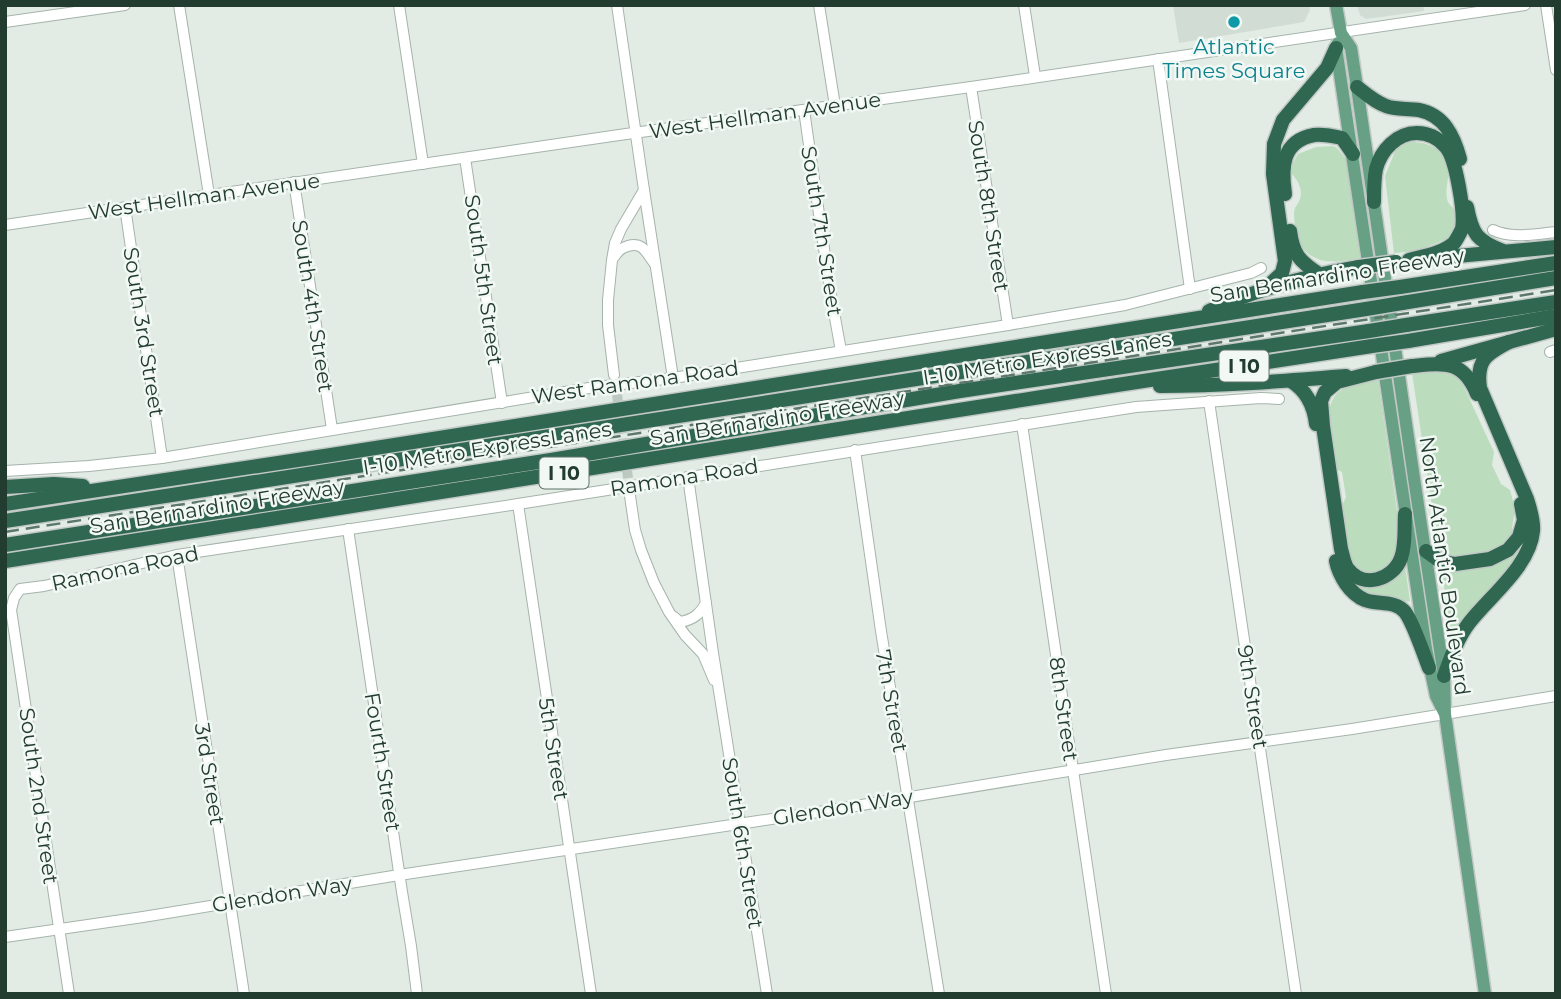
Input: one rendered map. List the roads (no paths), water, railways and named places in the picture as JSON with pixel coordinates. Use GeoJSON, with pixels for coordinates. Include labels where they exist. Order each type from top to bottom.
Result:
{"type":"FeatureCollection","features":[{"type":"Feature","properties":{"kind":"highway"},"geometry":{"type":"LineString","coordinates":[[1267,287],[1282,273],[1285,261],[1273,174],[1274,144],[1283,120],[1327,68],[1336,48]]}},
{"type":"Feature","properties":{"kind":"highway"},"geometry":{"type":"LineString","coordinates":[[1357,87],[1387,106],[1419,110],[1442,121],[1452,135],[1459,155],[1473,230],[1480,241],[1503,251]]}},
{"type":"Feature","properties":{"kind":"highway"},"geometry":{"type":"LineString","coordinates":[[1374,202],[1376,169],[1383,154],[1395,139],[1409,133],[1424,133],[1438,138],[1448,148],[1463,211],[1461,230],[1456,241],[1444,250],[1403,261]]}},
{"type":"Feature","properties":{"kind":"highway"},"geometry":{"type":"LineString","coordinates":[[1319,274],[1297,256],[1292,242],[1283,182],[1283,162],[1289,150],[1303,139],[1316,135],[1342,138],[1353,154]]}},
{"type":"Feature","properties":{"kind":"highway"},"geometry":{"type":"LineString","coordinates":[[1191,319],[1267,287],[1319,274],[1403,261],[1556,247]]}},
{"type":"Feature","properties":{"kind":"highway","name":"San Bernardino Freeway"},"geometry":{"type":"LineString","coordinates":[[5,504],[1556,262]]}},
{"type":"Feature","properties":{"kind":"highway","name":"I-10 Metro ExpressLanes"},"geometry":{"type":"LineString","coordinates":[[5,521],[1556,278]]}},
{"type":"Feature","properties":{"kind":"highway","name":"I-10 Metro ExpressLanes"},"geometry":{"type":"LineString","coordinates":[[5,545],[551,460],[960,391],[1556,302]]}},
{"type":"Feature","properties":{"kind":"highway","name":"San Bernardino Freeway"},"geometry":{"type":"LineString","coordinates":[[8,561],[1556,316]]}},
{"type":"Feature","properties":{"kind":"highway"},"geometry":{"type":"LineString","coordinates":[[1117,385],[1208,386],[1371,373],[1419,365],[1556,329]]}},
{"type":"Feature","properties":{"kind":"highway"},"geometry":{"type":"LineString","coordinates":[[1444,676],[1457,642],[1468,624],[1519,566],[1533,531],[1527,499],[1480,388],[1478,373],[1482,360],[1489,353],[1509,342]]}},
{"type":"Feature","properties":{"kind":"highway"},"geometry":{"type":"LineString","coordinates":[[1419,365],[1452,365],[1464,372],[1473,383],[1521,500],[1524,520],[1519,537],[1508,550],[1490,559],[1455,564],[1440,561],[1426,551]]}},
{"type":"Feature","properties":{"kind":"highway"},"geometry":{"type":"LineString","coordinates":[[1371,373],[1337,382],[1325,392],[1321,401],[1322,426],[1341,549],[1346,567],[1355,576],[1367,580],[1385,578],[1392,573],[1401,560],[1404,547],[1405,514]]}},
{"type":"Feature","properties":{"kind":"highway"},"geometry":{"type":"LineString","coordinates":[[1292,381],[1305,392],[1315,417],[1327,515],[1338,570],[1352,591],[1364,600],[1390,603],[1405,611],[1429,668]]}},
{"type":"Feature","properties":{"kind":"highway"},"geometry":{"type":"LineString","coordinates":[[5,486],[54,484],[106,488]]}},
{"type":"Feature","properties":{"kind":"main road","name":"North Atlantic Boulevard"},"geometry":{"type":"LineString","coordinates":[[1336,5],[1341,33],[1351,48],[1357,87],[1444,676],[1445,714]]}},
{"type":"Feature","properties":{"kind":"main road","name":"North Atlantic Boulevard"},"geometry":{"type":"LineString","coordinates":[[1341,33],[1336,48],[1405,514],[1429,668],[1436,696],[1445,714]]}},
{"type":"Feature","properties":{"kind":"main road"},"geometry":{"type":"LineString","coordinates":[[1445,714],[1485,994]]}},
{"type":"Feature","properties":{"kind":"street"},"geometry":{"type":"LineString","coordinates":[[5,22],[125,5]]}},
{"type":"Feature","properties":{"kind":"street"},"geometry":{"type":"LineString","coordinates":[[179,5],[209,195]]}},
{"type":"Feature","properties":{"kind":"street"},"geometry":{"type":"LineString","coordinates":[[399,5],[423,164]]}},
{"type":"Feature","properties":{"kind":"street"},"geometry":{"type":"LineString","coordinates":[[617,5],[673,378]]}},
{"type":"Feature","properties":{"kind":"street"},"geometry":{"type":"LineString","coordinates":[[819,5],[835,106]]}},
{"type":"Feature","properties":{"kind":"street"},"geometry":{"type":"LineString","coordinates":[[1024,5],[1035,76]]}},
{"type":"Feature","properties":{"kind":"street","name":"West Hellman Avenue"},"geometry":{"type":"LineString","coordinates":[[5,225],[1522,5]]}},
{"type":"Feature","properties":{"kind":"street"},"geometry":{"type":"LineString","coordinates":[[1546,5],[1556,70]]}},
{"type":"Feature","properties":{"kind":"street"},"geometry":{"type":"LineString","coordinates":[[1158,59],[1190,289]]}},
{"type":"Feature","properties":{"kind":"street","name":"South 8th Street"},"geometry":{"type":"LineString","coordinates":[[971,87],[1008,325]]}},
{"type":"Feature","properties":{"kind":"street","name":"South 7th Street"},"geometry":{"type":"LineString","coordinates":[[804,110],[841,351]]}},
{"type":"Feature","properties":{"kind":"street","name":"South 5th Street"},"geometry":{"type":"LineString","coordinates":[[466,158],[502,402]]}},
{"type":"Feature","properties":{"kind":"street","name":"South 4th Street"},"geometry":{"type":"LineString","coordinates":[[294,182],[332,429]]}},
{"type":"Feature","properties":{"kind":"street"},"geometry":{"type":"LineString","coordinates":[[614,375],[608,325],[611,260],[621,229],[644,190]]}},
{"type":"Feature","properties":{"kind":"street","name":"South 3rd Street"},"geometry":{"type":"LineString","coordinates":[[125,207],[162,458]]}},
{"type":"Feature","properties":{"kind":"street"},"geometry":{"type":"LineString","coordinates":[[1493,230],[1515,235],[1556,232]]}},
{"type":"Feature","properties":{"kind":"street"},"geometry":{"type":"LineString","coordinates":[[611,260],[620,250],[634,244],[642,247],[656,267]]}},
{"type":"Feature","properties":{"kind":"street","name":"West Ramona Road"},"geometry":{"type":"LineString","coordinates":[[5,471],[162,458],[589,388],[673,378],[1008,325],[1125,305],[1251,273],[1261,268]]}},
{"type":"Feature","properties":{"kind":"street","name":"Ramona Road"},"geometry":{"type":"LineString","coordinates":[[14,598],[20,589],[44,586],[177,555],[1136,407],[1279,399]]}},
{"type":"Feature","properties":{"kind":"street","name":"9th Street"},"geometry":{"type":"LineString","coordinates":[[1209,401],[1296,994]]}},
{"type":"Feature","properties":{"kind":"street","name":"8th Street"},"geometry":{"type":"LineString","coordinates":[[1022,424],[1106,994]]}},
{"type":"Feature","properties":{"kind":"street","name":"7th Street"},"geometry":{"type":"LineString","coordinates":[[855,450],[939,994]]}},
{"type":"Feature","properties":{"kind":"street","name":"South 6th Street"},"geometry":{"type":"LineString","coordinates":[[688,477],[767,994]]}},
{"type":"Feature","properties":{"kind":"street","name":"South 6th Street"},"geometry":{"type":"LineString","coordinates":[[630,495],[635,530],[654,583],[669,612],[703,654],[720,691]]}},
{"type":"Feature","properties":{"kind":"street","name":"5th Street"},"geometry":{"type":"LineString","coordinates":[[518,504],[591,994]]}},
{"type":"Feature","properties":{"kind":"street","name":"Fourth Street"},"geometry":{"type":"LineString","coordinates":[[348,529],[417,994]]}},
{"type":"Feature","properties":{"kind":"street","name":"3rd Street"},"geometry":{"type":"LineString","coordinates":[[177,555],[244,994]]}},
{"type":"Feature","properties":{"kind":"street","name":"South 2nd Street"},"geometry":{"type":"LineString","coordinates":[[14,598],[11,610],[69,994]]}},
{"type":"Feature","properties":{"kind":"street"},"geometry":{"type":"LineString","coordinates":[[669,612],[680,622],[688,621],[701,611],[706,603]]}},
{"type":"Feature","properties":{"kind":"street","name":"Glendon Way"},"geometry":{"type":"LineString","coordinates":[[5,937],[1556,696]]}},
{"type":"Feature","properties":{"kind":"tunnel"},"geometry":{"type":"LineString","coordinates":[[615,379],[630,493]]}},
{"type":"Feature","properties":{"kind":"railway"},"geometry":{"type":"LineString","coordinates":[[5,532],[1556,290]]}},
{"type":"Feature","properties":{"kind":"place","name":"Atlantic Times Square"},"geometry":{"type":"Point","coordinates":[1234,22]}}]}
